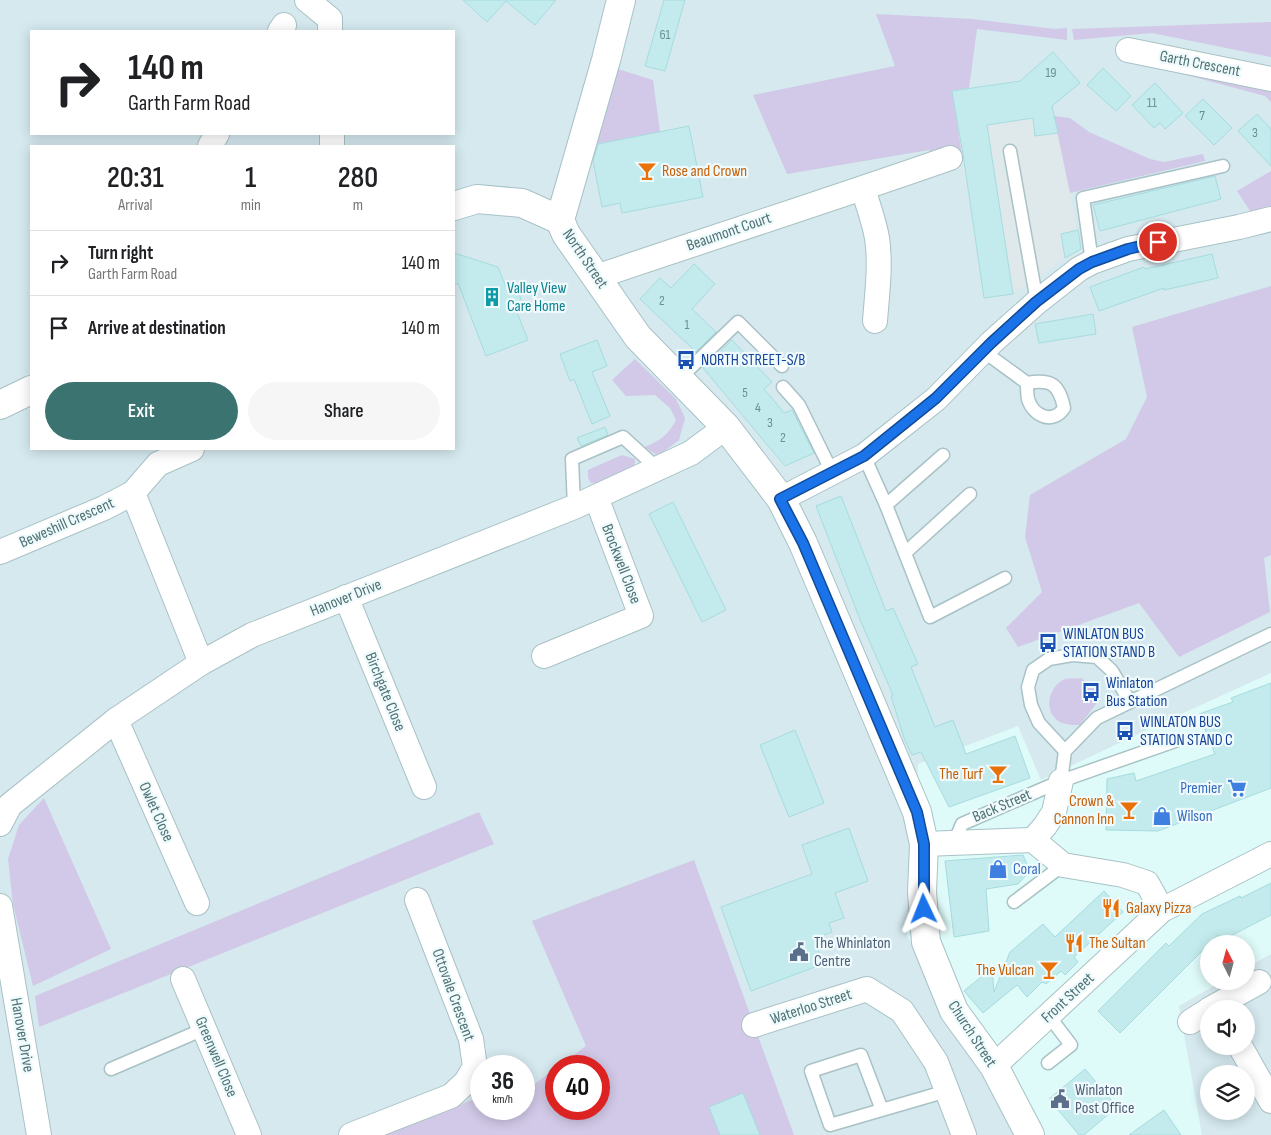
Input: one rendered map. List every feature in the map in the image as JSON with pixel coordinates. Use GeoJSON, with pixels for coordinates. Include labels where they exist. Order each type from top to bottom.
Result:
{"type":"FeatureCollection","features":[{"type":"Feature","properties":{"kind":"street"},"geometry":{"type":"LineString","coordinates":[[307,0],[330,18],[330,30]]}},
{"type":"Feature","properties":{"kind":"street","name":"North Street"},"geometry":{"type":"LineString","coordinates":[[621,0],[606,60],[560,220],[566,234],[638,337],[726,427]]}},
{"type":"Feature","properties":{"kind":"street","name":"Garth Crescent"},"geometry":{"type":"LineString","coordinates":[[1128,50],[1271,80]]}},
{"type":"Feature","properties":{"kind":"street","name":"Beaumont Court"},"geometry":{"type":"LineString","coordinates":[[596,277],[950,158]]}},
{"type":"Feature","properties":{"kind":"street"},"geometry":{"type":"LineString","coordinates":[[862,189],[873,219],[877,239],[879,261],[875,321]]}},
{"type":"Feature","properties":{"kind":"street"},"geometry":{"type":"LineString","coordinates":[[455,206],[477,199],[522,203],[560,220]]}},
{"type":"Feature","properties":{"kind":"street"},"geometry":{"type":"LineString","coordinates":[[774,491],[832,472],[864,456],[936,398],[1036,302],[1079,269],[1092,262],[1128,249],[1245,226],[1271,219]]}},
{"type":"Feature","properties":{"kind":"street"},"geometry":{"type":"LineString","coordinates":[[0,405],[30,390]]}},
{"type":"Feature","properties":{"kind":"street","name":"Hanover Drive"},"geometry":{"type":"LineString","coordinates":[[0,824],[10,805],[116,720],[201,663],[252,635],[574,507],[691,453],[726,427]]}},
{"type":"Feature","properties":{"kind":"street","name":"Church Street"},"geometry":{"type":"LineString","coordinates":[[726,427],[774,491],[803,543],[917,812],[924,844],[922,892],[926,942],[939,977],[954,1011],[994,1066],[1030,1135]]}},
{"type":"Feature","properties":{"kind":"street"},"geometry":{"type":"LineString","coordinates":[[190,450],[158,464],[133,493],[201,663]]}},
{"type":"Feature","properties":{"kind":"street","name":"Beweshill Crescent"},"geometry":{"type":"LineString","coordinates":[[0,552],[104,508],[133,493]]}},
{"type":"Feature","properties":{"kind":"street","name":"Brockwell Close"},"geometry":{"type":"LineString","coordinates":[[544,656],[641,616],[596,497]]}},
{"type":"Feature","properties":{"kind":"street","name":"Birchgate Close"},"geometry":{"type":"LineString","coordinates":[[346,597],[424,786]]}},
{"type":"Feature","properties":{"kind":"street","name":"Owlet Close"},"geometry":{"type":"LineString","coordinates":[[116,720],[197,903]]}},
{"type":"Feature","properties":{"kind":"street","name":"Back Street"},"geometry":{"type":"LineString","coordinates":[[1033,840],[1054,812],[1061,781]]}},
{"type":"Feature","properties":{"kind":"street"},"geometry":{"type":"LineString","coordinates":[[924,844],[1033,840],[1063,865],[1123,875],[1147,883],[1162,910]]}},
{"type":"Feature","properties":{"kind":"street","name":"Front Street"},"geometry":{"type":"LineString","coordinates":[[994,1066],[1162,910],[1271,854]]}},
{"type":"Feature","properties":{"kind":"street","name":"Ottovale Crescent"},"geometry":{"type":"LineString","coordinates":[[351,1135],[450,1096],[466,1082],[475,1067],[471,1039],[417,900]]}},
{"type":"Feature","properties":{"kind":"street","name":"Hanover Drive"},"geometry":{"type":"LineString","coordinates":[[0,906],[38,1135]]}},
{"type":"Feature","properties":{"kind":"street","name":"Greenwell Close"},"geometry":{"type":"LineString","coordinates":[[183,979],[249,1135]]}},
{"type":"Feature","properties":{"kind":"street"},"geometry":{"type":"LineString","coordinates":[[1228,1000],[1259,982]]}},
{"type":"Feature","properties":{"kind":"street","name":"Waterloo Street"},"geometry":{"type":"LineString","coordinates":[[754,1025],[867,989],[902,1011],[936,1062],[964,1135]]}},
{"type":"Feature","properties":{"kind":"street"},"geometry":{"type":"LineString","coordinates":[[1250,1055],[1263,1067],[1271,1101]]}},
{"type":"Feature","properties":{"kind":"lane"},"geometry":{"type":"LineString","coordinates":[[1010,151],[1036,302]]}},
{"type":"Feature","properties":{"kind":"lane"},"geometry":{"type":"LineString","coordinates":[[1092,262],[1083,198],[1223,166]]}},
{"type":"Feature","properties":{"kind":"lane"},"geometry":{"type":"LineString","coordinates":[[679,379],[738,322],[782,366]]}},
{"type":"Feature","properties":{"kind":"lane"},"geometry":{"type":"LineString","coordinates":[[983,351],[1027,383]]}},
{"type":"Feature","properties":{"kind":"lane"},"geometry":{"type":"LineString","coordinates":[[783,387],[799,405],[832,472]]}},
{"type":"Feature","properties":{"kind":"lane"},"geometry":{"type":"LineString","coordinates":[[574,507],[572,459],[623,437],[658,468]]}},
{"type":"Feature","properties":{"kind":"lane"},"geometry":{"type":"LineString","coordinates":[[886,505],[943,455]]}},
{"type":"Feature","properties":{"kind":"lane"},"geometry":{"type":"LineString","coordinates":[[864,456],[886,505],[930,617],[1005,578]]}},
{"type":"Feature","properties":{"kind":"lane"},"geometry":{"type":"LineString","coordinates":[[905,553],[970,494]]}},
{"type":"Feature","properties":{"kind":"lane"},"geometry":{"type":"LineString","coordinates":[[1061,781],[1065,751],[1097,718],[1271,634]]}},
{"type":"Feature","properties":{"kind":"lane"},"geometry":{"type":"LineString","coordinates":[[1065,751],[1039,723],[1031,705],[1028,687],[1033,670],[1049,659],[1072,655],[1097,658],[1112,671],[1130,702]]}},
{"type":"Feature","properties":{"kind":"lane","name":"Back Street"},"geometry":{"type":"LineString","coordinates":[[954,842],[962,824],[1061,781],[1178,740]]}},
{"type":"Feature","properties":{"kind":"lane"},"geometry":{"type":"LineString","coordinates":[[1014,902],[1063,865]]}},
{"type":"Feature","properties":{"kind":"lane"},"geometry":{"type":"LineString","coordinates":[[1048,1064],[1071,1045],[1049,1016]]}},
{"type":"Feature","properties":{"kind":"lane"},"geometry":{"type":"LineString","coordinates":[[111,1070],[204,1030]]}},
{"type":"Feature","properties":{"kind":"lane"},"geometry":{"type":"LineString","coordinates":[[882,1110],[861,1055],[811,1071],[830,1125],[882,1110],[947,1091]]}},
{"type":"Feature","properties":{"kind":"shaded area"},"geometry":{"type":"Polygon","coordinates":[[[0,0],[1271,0],[1271,1135],[0,1135],[0,0]]]}},
{"type":"Feature","properties":{"kind":"shaded area"},"geometry":{"type":"Polygon","coordinates":[[[876,14],[972,19],[1055,29],[1067,28],[1067,40],[977,29],[969,88],[952,91],[963,161],[938,163],[929,150],[787,174],[753,95],[895,66],[876,14]]]}},
{"type":"Feature","properties":{"kind":"shaded area"},"geometry":{"type":"Polygon","coordinates":[[[1271,22],[1271,57],[1152,33],[1074,40],[1072,29],[1271,22]]]}},
{"type":"Feature","properties":{"kind":"shaded area"},"geometry":{"type":"Polygon","coordinates":[[[605,65],[653,80],[660,132],[590,145],[605,65]]]}},
{"type":"Feature","properties":{"kind":"shaded area"},"geometry":{"type":"Polygon","coordinates":[[[1153,66],[1271,86],[1271,102],[1265,96],[1153,66]]]}},
{"type":"Feature","properties":{"kind":"shaded area"},"geometry":{"type":"Polygon","coordinates":[[[1025,80],[1031,118],[1054,116],[1081,249],[1013,294],[984,299],[952,91],[1025,80]]]}},
{"type":"Feature","properties":{"kind":"shaded area"},"geometry":{"type":"Polygon","coordinates":[[[1054,116],[1070,118],[1089,132],[1150,159],[1164,162],[1203,154],[1205,161],[1070,193],[1054,116]]]}},
{"type":"Feature","properties":{"kind":"shaded area"},"geometry":{"type":"Polygon","coordinates":[[[1271,171],[1271,219],[1258,223],[1237,191],[1271,171]]]}},
{"type":"Feature","properties":{"kind":"shaded area"},"geometry":{"type":"Polygon","coordinates":[[[1271,286],[1271,555],[1264,558],[1270,612],[1179,657],[1139,603],[1018,647],[1006,628],[1042,592],[1025,537],[1030,495],[1126,439],[1147,397],[1132,327],[1271,286]]]}},
{"type":"Feature","properties":{"kind":"shaded area"},"geometry":{"type":"Polygon","coordinates":[[[635,359],[676,399],[685,418],[679,440],[658,456],[645,447],[664,436],[670,430],[676,420],[670,408],[655,395],[626,396],[612,380],[635,359]]]}},
{"type":"Feature","properties":{"kind":"shaded area"},"geometry":{"type":"Polygon","coordinates":[[[622,455],[635,459],[634,467],[599,483],[591,483],[588,478],[588,470],[622,455]]]}},
{"type":"Feature","properties":{"kind":"shaded area"},"geometry":{"type":"Polygon","coordinates":[[[1271,673],[1271,954],[1255,963],[1255,935],[1200,935],[1200,990],[1207,990],[1179,1006],[1202,1135],[1040,1135],[907,936],[918,764],[1018,726],[1041,780],[1271,673]]]}},
{"type":"Feature","properties":{"kind":"shaded area"},"geometry":{"type":"Polygon","coordinates":[[[1081,678],[1095,689],[1096,704],[1080,725],[1069,725],[1056,720],[1051,712],[1049,701],[1053,690],[1065,679],[1081,678]]]}},
{"type":"Feature","properties":{"kind":"shaded area"},"geometry":{"type":"Polygon","coordinates":[[[44,798],[111,949],[33,986],[13,904],[8,859],[19,825],[44,798]]]}},
{"type":"Feature","properties":{"kind":"shaded area"},"geometry":{"type":"Polygon","coordinates":[[[479,812],[494,844],[39,1027],[35,996],[479,812]]]}},
{"type":"Feature","properties":{"kind":"shaded area"},"geometry":{"type":"Polygon","coordinates":[[[694,860],[794,1135],[381,1135],[470,1100],[470,1120],[535,1120],[535,1084],[545,1076],[545,1120],[610,1120],[610,1055],[574,1055],[586,1046],[532,921],[694,860]]]}},
{"type":"Feature","properties":{"kind":"building"},"geometry":{"type":"Polygon","coordinates":[[[463,0],[556,0],[535,25],[506,1],[487,22],[463,0]]]}},
{"type":"Feature","properties":{"kind":"building"},"geometry":{"type":"Polygon","coordinates":[[[664,0],[685,0],[665,71],[645,66],[664,0]]]}},
{"type":"Feature","properties":{"kind":"building"},"geometry":{"type":"Polygon","coordinates":[[[1053,52],[1080,83],[1052,106],[1058,133],[1035,136],[1033,118],[987,125],[1013,294],[984,298],[952,91],[1020,81],[1053,52]]]}},
{"type":"Feature","properties":{"kind":"building"},"geometry":{"type":"Polygon","coordinates":[[[1103,68],[1131,96],[1116,111],[1087,85],[1103,68]]]}},
{"type":"Feature","properties":{"kind":"building"},"geometry":{"type":"Polygon","coordinates":[[[1155,83],[1183,113],[1165,129],[1160,123],[1154,128],[1132,105],[1155,83]]]}},
{"type":"Feature","properties":{"kind":"building"},"geometry":{"type":"Polygon","coordinates":[[[1203,99],[1232,128],[1214,145],[1185,116],[1203,99]]]}},
{"type":"Feature","properties":{"kind":"building"},"geometry":{"type":"Polygon","coordinates":[[[1257,114],[1271,129],[1271,166],[1238,131],[1257,114]]]}},
{"type":"Feature","properties":{"kind":"building","name":"Rose and Crown"},"geometry":{"type":"Polygon","coordinates":[[[689,126],[703,197],[622,213],[620,203],[602,207],[593,161],[598,144],[689,126]]]}},
{"type":"Feature","properties":{"kind":"building"},"geometry":{"type":"Polygon","coordinates":[[[1215,176],[1221,199],[1100,231],[1093,205],[1215,176]]]}},
{"type":"Feature","properties":{"kind":"building"},"geometry":{"type":"Polygon","coordinates":[[[1078,230],[1081,249],[1065,258],[1061,234],[1078,230]]]}},
{"type":"Feature","properties":{"kind":"building","name":"Valley View Care Home"},"geometry":{"type":"Polygon","coordinates":[[[455,253],[498,267],[506,287],[515,283],[524,307],[516,310],[528,340],[486,356],[458,283],[455,284],[455,253]]]}},
{"type":"Feature","properties":{"kind":"building"},"geometry":{"type":"Polygon","coordinates":[[[1212,254],[1218,278],[1164,290],[1164,288],[1099,311],[1090,287],[1144,267],[1145,269],[1212,254]]]}},
{"type":"Feature","properties":{"kind":"building"},"geometry":{"type":"Polygon","coordinates":[[[694,264],[715,284],[692,309],[716,332],[696,352],[640,299],[660,278],[671,288],[694,264]]]}},
{"type":"Feature","properties":{"kind":"building"},"geometry":{"type":"Polygon","coordinates":[[[1093,314],[1096,334],[1039,343],[1035,324],[1093,314]]]}},
{"type":"Feature","properties":{"kind":"building"},"geometry":{"type":"Polygon","coordinates":[[[597,340],[607,366],[592,372],[610,416],[592,424],[574,379],[570,381],[560,354],[597,340]]]}},
{"type":"Feature","properties":{"kind":"building"},"geometry":{"type":"Polygon","coordinates":[[[732,340],[772,382],[764,389],[784,413],[792,410],[814,453],[785,466],[703,368],[732,340]]]}},
{"type":"Feature","properties":{"kind":"building"},"geometry":{"type":"Polygon","coordinates":[[[605,427],[608,435],[581,446],[577,438],[605,427]]]}},
{"type":"Feature","properties":{"kind":"building"},"geometry":{"type":"Polygon","coordinates":[[[841,496],[886,611],[893,608],[918,664],[911,667],[935,727],[953,720],[966,754],[1015,736],[1030,778],[949,807],[921,752],[912,755],[904,738],[891,696],[893,695],[861,622],[816,506],[841,496]]]}},
{"type":"Feature","properties":{"kind":"building"},"geometry":{"type":"Polygon","coordinates":[[[673,502],[726,610],[702,622],[649,514],[673,502]]]}},
{"type":"Feature","properties":{"kind":"building"},"geometry":{"type":"Polygon","coordinates":[[[1271,683],[1271,788],[1158,831],[1106,830],[1107,779],[1134,773],[1136,781],[1215,754],[1199,714],[1233,702],[1231,698],[1271,683]]]}},
{"type":"Feature","properties":{"kind":"building"},"geometry":{"type":"Polygon","coordinates":[[[795,730],[824,803],[789,817],[760,745],[795,730]]]}},
{"type":"Feature","properties":{"kind":"building"},"geometry":{"type":"Polygon","coordinates":[[[849,828],[868,881],[835,893],[844,918],[829,923],[832,932],[814,939],[823,964],[751,991],[721,907],[812,874],[802,845],[849,828]]]}},
{"type":"Feature","properties":{"kind":"building"},"geometry":{"type":"Polygon","coordinates":[[[1023,855],[1030,871],[1018,884],[986,889],[989,931],[954,937],[945,861],[1023,855]]]}},
{"type":"Feature","properties":{"kind":"building"},"geometry":{"type":"Polygon","coordinates":[[[1271,883],[1271,915],[1233,935],[1200,935],[1200,953],[1120,1033],[1098,1011],[1166,943],[1169,946],[1202,914],[1240,896],[1241,898],[1271,883]]]}},
{"type":"Feature","properties":{"kind":"building"},"geometry":{"type":"Polygon","coordinates":[[[1104,891],[1123,912],[1074,957],[1078,962],[1065,975],[1061,971],[1046,984],[1042,982],[1027,997],[1017,985],[983,1013],[964,991],[992,968],[994,992],[1010,952],[1043,924],[1055,937],[1104,891]]]}},
{"type":"Feature","properties":{"kind":"building"},"geometry":{"type":"Polygon","coordinates":[[[1085,1069],[1117,1107],[1084,1135],[1079,1135],[1049,1099],[1085,1069]]]}},
{"type":"Feature","properties":{"kind":"building"},"geometry":{"type":"Polygon","coordinates":[[[743,1093],[760,1135],[720,1135],[709,1107],[743,1093]]]}},
{"type":"Feature","properties":{"kind":"building"},"geometry":{"type":"Polygon","coordinates":[[[1164,1110],[1181,1135],[1129,1135],[1164,1110]]]}},
{"type":"Feature","properties":{"kind":"place","name":"Rose and Crown"},"geometry":{"type":"Point","coordinates":[647,171]}},
{"type":"Feature","properties":{"kind":"place","name":"Valley View Care Home"},"geometry":{"type":"Point","coordinates":[492,297]}},
{"type":"Feature","properties":{"kind":"place","name":"NORTH STREET-S/B"},"geometry":{"type":"Point","coordinates":[686,360]}},
{"type":"Feature","properties":{"kind":"place","name":"WINLATON BUS STATION STAND B"},"geometry":{"type":"Point","coordinates":[1048,643]}},
{"type":"Feature","properties":{"kind":"place","name":"Winlaton Bus Station"},"geometry":{"type":"Point","coordinates":[1091,692]}},
{"type":"Feature","properties":{"kind":"place","name":"WINLATON BUS STATION STAND C"},"geometry":{"type":"Point","coordinates":[1125,731]}},
{"type":"Feature","properties":{"kind":"place","name":"The Turf"},"geometry":{"type":"Point","coordinates":[998,774]}},
{"type":"Feature","properties":{"kind":"place","name":"Premier"},"geometry":{"type":"Point","coordinates":[1237,788]}},
{"type":"Feature","properties":{"kind":"place","name":"Crown & Cannon Inn"},"geometry":{"type":"Point","coordinates":[1129,810]}},
{"type":"Feature","properties":{"kind":"place","name":"Wilson"},"geometry":{"type":"Point","coordinates":[1162,816]}},
{"type":"Feature","properties":{"kind":"place","name":"Coral"},"geometry":{"type":"Point","coordinates":[998,869]}},
{"type":"Feature","properties":{"kind":"place","name":"Galaxy Pizza"},"geometry":{"type":"Point","coordinates":[1111,908]}},
{"type":"Feature","properties":{"kind":"place","name":"The Sultan"},"geometry":{"type":"Point","coordinates":[1074,943]}},
{"type":"Feature","properties":{"kind":"place","name":"The Whinlaton Centre"},"geometry":{"type":"Point","coordinates":[799,952]}},
{"type":"Feature","properties":{"kind":"place","name":"The Vulcan"},"geometry":{"type":"Point","coordinates":[1049,970]}},
{"type":"Feature","properties":{"kind":"place","name":"Winlaton Post Office"},"geometry":{"type":"Point","coordinates":[1060,1099]}},
{"type":"Feature","properties":{"kind":"route"},"geometry":{"type":"LineString","coordinates":[[924,909],[922,892],[924,844],[917,812],[803,543],[780,499],[864,456],[936,398],[991,343],[1036,302],[1079,269],[1092,262],[1128,249],[1158,242]]}}]}
